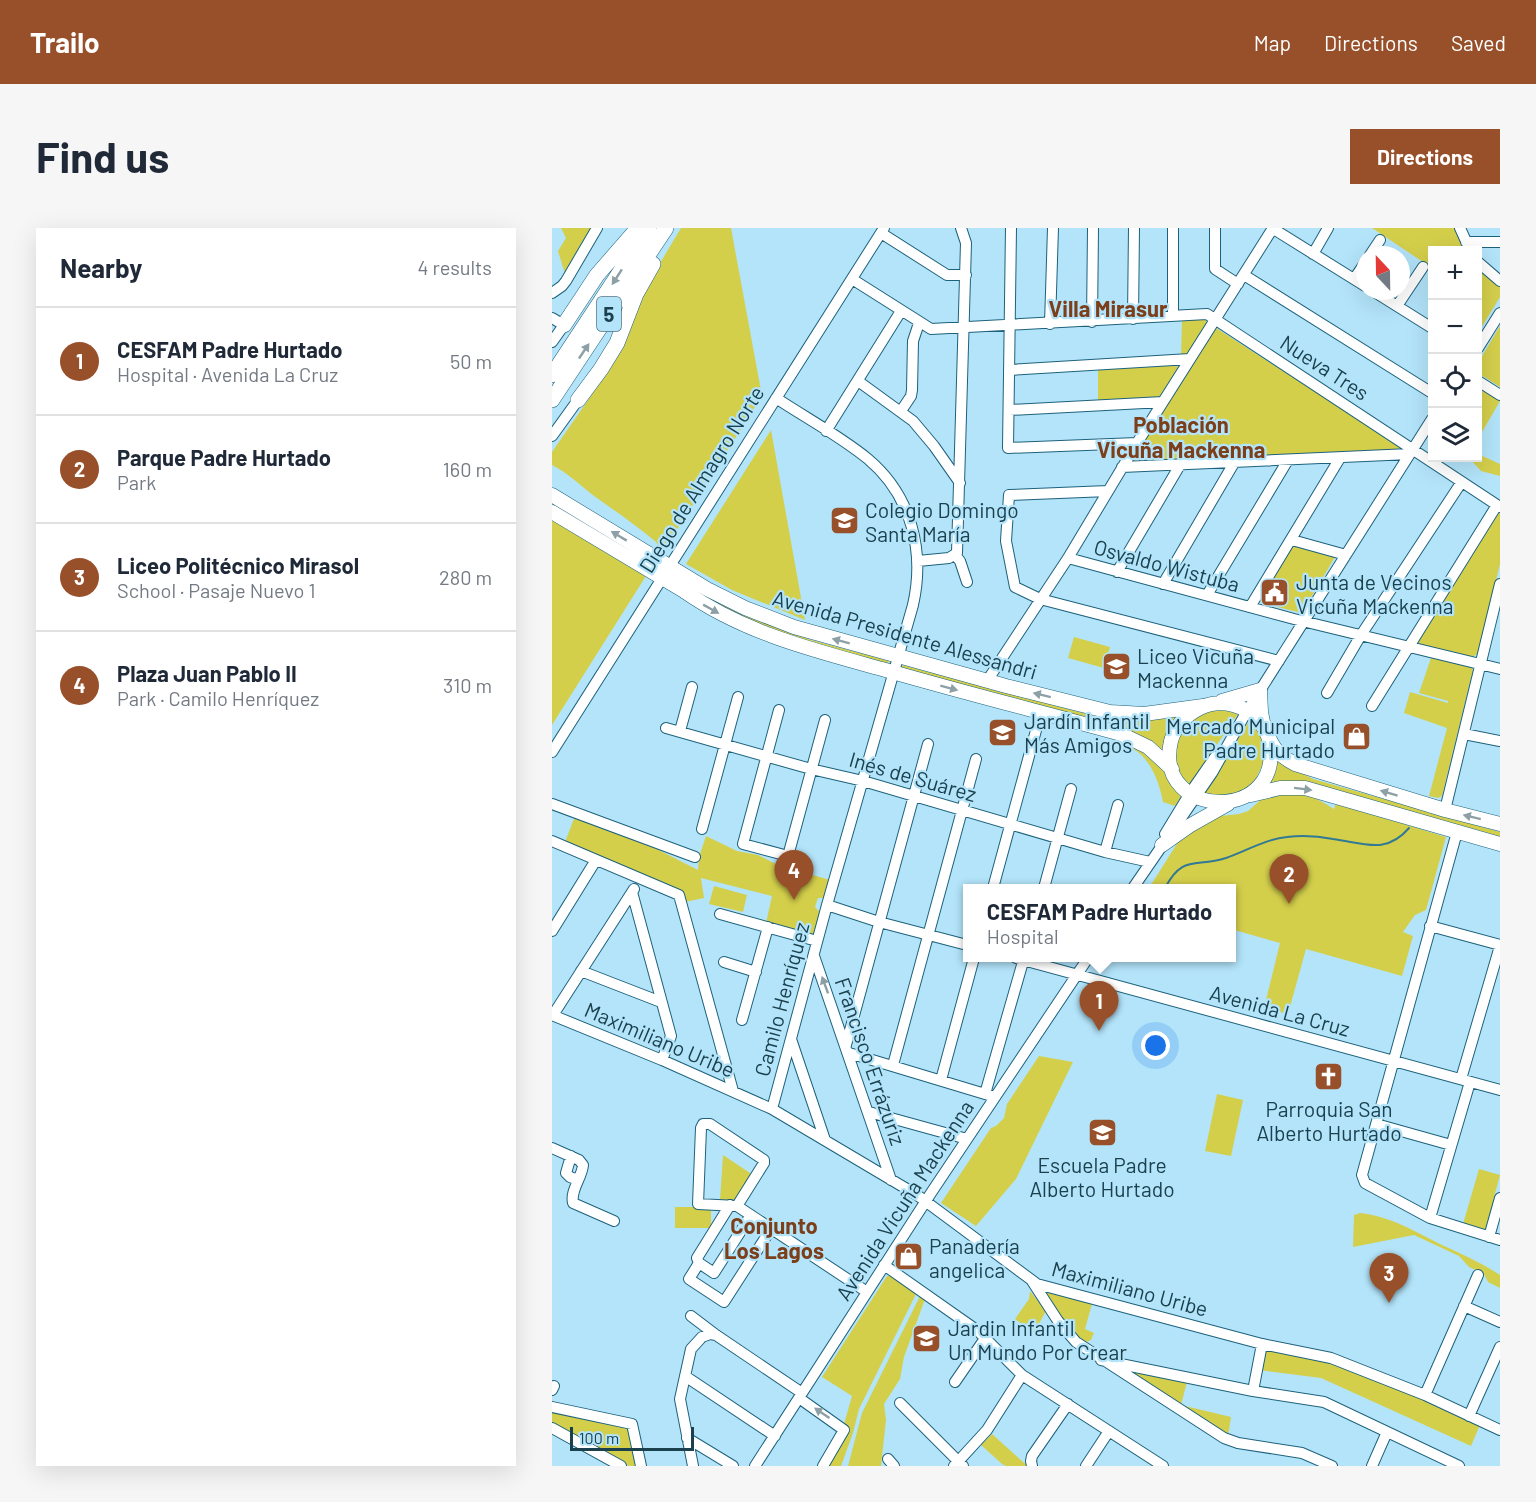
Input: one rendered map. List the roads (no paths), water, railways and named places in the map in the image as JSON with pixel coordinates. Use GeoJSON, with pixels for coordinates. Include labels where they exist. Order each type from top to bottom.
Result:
{"type":"FeatureCollection","features":[{"type":"Feature","properties":{"kind":"highway"},"geometry":{"type":"LineString","coordinates":[[558,321],[638,228]]}},
{"type":"Feature","properties":{"kind":"highway","name":"5"},"geometry":{"type":"LineString","coordinates":[[552,375],[649,228]]}},
{"type":"Feature","properties":{"kind":"highway","name":"5"},"geometry":{"type":"LineString","coordinates":[[552,400],[666,228]]}},
{"type":"Feature","properties":{"kind":"highway"},"geometry":{"type":"LineString","coordinates":[[578,400],[617,343],[636,294],[673,228]]}},
{"type":"Feature","properties":{"kind":"main road","name":"Avenida Presidente Alessandri"},"geometry":{"type":"LineString","coordinates":[[555,496],[666,572],[704,605],[753,630],[809,649],[1129,737],[1148,747],[1172,769],[1179,783],[1193,795]]}},
{"type":"Feature","properties":{"kind":"main road","name":"Avenida Presidente Alessandri"},"geometry":{"type":"LineString","coordinates":[[552,512],[666,572],[769,618],[819,635],[1115,713],[1152,713],[1229,704],[1247,711]]}},
{"type":"Feature","properties":{"kind":"main road"},"geometry":{"type":"LineString","coordinates":[[1172,769],[1170,748],[1176,728],[1190,712],[1260,690],[1261,715],[1270,752],[1269,767],[1257,787],[1246,796]]}},
{"type":"Feature","properties":{"kind":"main road"},"geometry":{"type":"LineString","coordinates":[[1247,711],[1256,717],[1278,753],[1300,766],[1445,810],[1500,824]]}},
{"type":"Feature","properties":{"kind":"main road"},"geometry":{"type":"LineString","coordinates":[[1162,845],[1189,826],[1232,802],[1246,796],[1280,788],[1305,788],[1500,844]]}},
{"type":"Feature","properties":{"kind":"main road"},"geometry":{"type":"LineString","coordinates":[[1193,795],[1212,803],[1232,802]]}},
{"type":"Feature","properties":{"kind":"street"},"geometry":{"type":"LineString","coordinates":[[552,293],[566,281],[597,228]]}},
{"type":"Feature","properties":{"kind":"street"},"geometry":{"type":"LineString","coordinates":[[961,228],[966,243],[966,275],[956,555],[967,582]]}},
{"type":"Feature","properties":{"kind":"street"},"geometry":{"type":"LineString","coordinates":[[1011,228],[1008,448],[1137,443]]}},
{"type":"Feature","properties":{"kind":"street"},"geometry":{"type":"LineString","coordinates":[[1050,324],[1053,228]]}},
{"type":"Feature","properties":{"kind":"street"},"geometry":{"type":"LineString","coordinates":[[1092,322],[1093,228]]}},
{"type":"Feature","properties":{"kind":"street"},"geometry":{"type":"LineString","coordinates":[[1133,319],[1134,228]]}},
{"type":"Feature","properties":{"kind":"street"},"geometry":{"type":"LineString","coordinates":[[1173,228],[1173,316]]}},
{"type":"Feature","properties":{"kind":"street"},"geometry":{"type":"LineString","coordinates":[[1215,228],[1215,269],[1241,279],[1428,391]]}},
{"type":"Feature","properties":{"kind":"street"},"geometry":{"type":"LineString","coordinates":[[987,681],[1068,558],[1122,467],[1272,228],[1354,279],[1356,276]]}},
{"type":"Feature","properties":{"kind":"street"},"geometry":{"type":"LineString","coordinates":[[1313,254],[1328,228]]}},
{"type":"Feature","properties":{"kind":"street"},"geometry":{"type":"LineString","coordinates":[[1460,228],[1468,246],[1500,242]]}},
{"type":"Feature","properties":{"kind":"street"},"geometry":{"type":"LineString","coordinates":[[882,230],[947,275],[966,275]]}},
{"type":"Feature","properties":{"kind":"street","name":"Diego de Almagro Norte"},"geometry":{"type":"LineString","coordinates":[[552,752],[882,230]]}},
{"type":"Feature","properties":{"kind":"street"},"geometry":{"type":"LineString","coordinates":[[1376,246],[1380,240]]}},
{"type":"Feature","properties":{"kind":"street"},"geometry":{"type":"LineString","coordinates":[[1482,265],[1500,281]]}},
{"type":"Feature","properties":{"kind":"street"},"geometry":{"type":"LineString","coordinates":[[1397,306],[1423,267]]}},
{"type":"Feature","properties":{"kind":"street"},"geometry":{"type":"LineString","coordinates":[[852,279],[931,329],[965,329],[1204,314],[1215,319]]}},
{"type":"Feature","properties":{"kind":"street"},"geometry":{"type":"LineString","coordinates":[[1387,300],[1428,325]]}},
{"type":"Feature","properties":{"kind":"street"},"geometry":{"type":"LineString","coordinates":[[826,431],[902,312]]}},
{"type":"Feature","properties":{"kind":"street"},"geometry":{"type":"LineString","coordinates":[[1482,342],[1500,313]]}},
{"type":"Feature","properties":{"kind":"street","name":"Nueva Tres"},"geometry":{"type":"LineString","coordinates":[[1215,319],[1412,452],[1499,506]]}},
{"type":"Feature","properties":{"kind":"street"},"geometry":{"type":"LineString","coordinates":[[552,342],[558,321]]}},
{"type":"Feature","properties":{"kind":"street"},"geometry":{"type":"LineString","coordinates":[[901,411],[911,396],[913,341],[920,323]]}},
{"type":"Feature","properties":{"kind":"street"},"geometry":{"type":"LineString","coordinates":[[1009,370],[1190,359]]}},
{"type":"Feature","properties":{"kind":"street"},"geometry":{"type":"LineString","coordinates":[[858,381],[901,411],[924,434],[960,483]]}},
{"type":"Feature","properties":{"kind":"street"},"geometry":{"type":"LineString","coordinates":[[1482,384],[1500,395]]}},
{"type":"Feature","properties":{"kind":"street","name":"Camilo Henríquez"},"geometry":{"type":"LineString","coordinates":[[772,1109],[817,940],[916,592],[918,561],[912,526],[904,506],[891,486],[868,460],[776,398]]}},
{"type":"Feature","properties":{"kind":"street"},"geometry":{"type":"LineString","coordinates":[[552,436],[578,400]]}},
{"type":"Feature","properties":{"kind":"street"},"geometry":{"type":"LineString","coordinates":[[1009,410],[1163,402]]}},
{"type":"Feature","properties":{"kind":"street"},"geometry":{"type":"LineString","coordinates":[[1136,884],[1181,820],[1203,772],[1226,746],[1428,426]]}},
{"type":"Feature","properties":{"kind":"street"},"geometry":{"type":"LineString","coordinates":[[1122,467],[1341,458],[1412,452]]}},
{"type":"Feature","properties":{"kind":"street"},"geometry":{"type":"LineString","coordinates":[[1250,607],[1341,458]]}},
{"type":"Feature","properties":{"kind":"street"},"geometry":{"type":"LineString","coordinates":[[1207,595],[1288,460]]}},
{"type":"Feature","properties":{"kind":"street"},"geometry":{"type":"LineString","coordinates":[[1163,584],[1234,463]]}},
{"type":"Feature","properties":{"kind":"street"},"geometry":{"type":"LineString","coordinates":[[1117,572],[1180,465]]}},
{"type":"Feature","properties":{"kind":"street"},"geometry":{"type":"LineString","coordinates":[[1327,693],[1361,635],[1461,483]]}},
{"type":"Feature","properties":{"kind":"street"},"geometry":{"type":"LineString","coordinates":[[1108,491],[1009,495],[1005,541],[1014,585],[1040,599],[1279,661]]}},
{"type":"Feature","properties":{"kind":"street"},"geometry":{"type":"LineString","coordinates":[[1372,706],[1499,506]]}},
{"type":"Feature","properties":{"kind":"street"},"geometry":{"type":"LineString","coordinates":[[1292,540],[1346,555]]}},
{"type":"Feature","properties":{"kind":"street"},"geometry":{"type":"LineString","coordinates":[[918,561],[949,558],[956,555]]}},
{"type":"Feature","properties":{"kind":"street","name":"Osvaldo Wistuba"},"geometry":{"type":"LineString","coordinates":[[1068,558],[1304,621],[1500,669]]}},
{"type":"Feature","properties":{"kind":"street"},"geometry":{"type":"LineString","coordinates":[[1445,810],[1500,584]]}},
{"type":"Feature","properties":{"kind":"street"},"geometry":{"type":"LineString","coordinates":[[680,731],[692,687]]}},
{"type":"Feature","properties":{"kind":"street"},"geometry":{"type":"LineString","coordinates":[[702,829],[738,697]]}},
{"type":"Feature","properties":{"kind":"street"},"geometry":{"type":"LineString","coordinates":[[779,710],[743,844],[788,856],[825,720]]}},
{"type":"Feature","properties":{"kind":"street"},"geometry":{"type":"LineString","coordinates":[[994,884],[1041,712]]}},
{"type":"Feature","properties":{"kind":"street","name":"Inés de Suárez"},"geometry":{"type":"LineString","coordinates":[[666,728],[811,769],[863,781],[1105,852],[1150,862]]}},
{"type":"Feature","properties":{"kind":"street"},"geometry":{"type":"LineString","coordinates":[[1464,734],[1500,741]]}},
{"type":"Feature","properties":{"kind":"street"},"geometry":{"type":"LineString","coordinates":[[927,744],[879,922],[848,1049],[990,1095],[1020,962]]}},
{"type":"Feature","properties":{"kind":"street"},"geometry":{"type":"LineString","coordinates":[[893,1065],[976,759]]}},
{"type":"Feature","properties":{"kind":"street"},"geometry":{"type":"LineString","coordinates":[[1045,884],[1071,789]]}},
{"type":"Feature","properties":{"kind":"street"},"geometry":{"type":"LineString","coordinates":[[552,804],[695,857]]}},
{"type":"Feature","properties":{"kind":"street"},"geometry":{"type":"LineString","coordinates":[[1105,852],[1118,805]]}},
{"type":"Feature","properties":{"kind":"street"},"geometry":{"type":"LineString","coordinates":[[1457,832],[1362,1175],[1365,1183],[1431,1218],[1495,1238],[1500,1198]]}},
{"type":"Feature","properties":{"kind":"street"},"geometry":{"type":"LineString","coordinates":[[553,843],[676,893],[681,898],[733,1091]]}},
{"type":"Feature","properties":{"kind":"street"},"geometry":{"type":"LineString","coordinates":[[552,931],[596,860]]}},
{"type":"Feature","properties":{"kind":"street"},"geometry":{"type":"LineString","coordinates":[[552,1015],[640,879]]}},
{"type":"Feature","properties":{"kind":"street"},"geometry":{"type":"LineString","coordinates":[[632,892],[672,1036],[662,1060]]}},
{"type":"Feature","properties":{"kind":"street"},"geometry":{"type":"LineString","coordinates":[[827,905],[879,922],[963,944]]}},
{"type":"Feature","properties":{"kind":"street"},"geometry":{"type":"LineString","coordinates":[[720,914],[817,940]]}},
{"type":"Feature","properties":{"kind":"street"},"geometry":{"type":"LineString","coordinates":[[1430,926],[1500,945],[1431,1218]]}},
{"type":"Feature","properties":{"kind":"street"},"geometry":{"type":"LineString","coordinates":[[742,1020],[768,927]]}},
{"type":"Feature","properties":{"kind":"street","name":"Francisco Errázuriz"},"geometry":{"type":"LineString","coordinates":[[814,955],[891,1180]]}},
{"type":"Feature","properties":{"kind":"street"},"geometry":{"type":"LineString","coordinates":[[724,962],[756,972]]}},
{"type":"Feature","properties":{"kind":"street"},"geometry":{"type":"LineString","coordinates":[[940,1080],[973,962]]}},
{"type":"Feature","properties":{"kind":"street","name":"Avenida La Cruz"},"geometry":{"type":"LineString","coordinates":[[1036,962],[1123,988],[1500,1090]]}},
{"type":"Feature","properties":{"kind":"street","name":"Avenida Vicuña Mackenna"},"geometry":{"type":"LineString","coordinates":[[755,1466],[967,1139],[990,1095],[1085,962]]}},
{"type":"Feature","properties":{"kind":"street"},"geometry":{"type":"LineString","coordinates":[[581,971],[662,1002]]}},
{"type":"Feature","properties":{"kind":"street","name":"Maximiliano Uribe"},"geometry":{"type":"LineString","coordinates":[[552,1015],[662,1060],[772,1109],[926,1201],[1032,1281],[1058,1291],[1262,1344],[1331,1358],[1425,1395],[1500,1430]]}},
{"type":"Feature","properties":{"kind":"street"},"geometry":{"type":"LineString","coordinates":[[791,1039],[825,1140]]}},
{"type":"Feature","properties":{"kind":"street"},"geometry":{"type":"LineString","coordinates":[[869,1112],[967,1139]]}},
{"type":"Feature","properties":{"kind":"street"},"geometry":{"type":"LineString","coordinates":[[751,1215],[714,1273],[699,1263],[697,1258],[733,1205],[764,1163],[764,1160],[710,1124],[702,1125],[698,1204],[733,1205],[751,1215],[867,1292]]}},
{"type":"Feature","properties":{"kind":"street"},"geometry":{"type":"LineString","coordinates":[[1376,1124],[1451,1145]]}},
{"type":"Feature","properties":{"kind":"street"},"geometry":{"type":"LineString","coordinates":[[552,1148],[579,1160],[583,1165],[572,1197],[573,1203],[614,1221]]}},
{"type":"Feature","properties":{"kind":"street"},"geometry":{"type":"LineString","coordinates":[[699,1263],[689,1279],[724,1302],[771,1229]]}},
{"type":"Feature","properties":{"kind":"street"},"geometry":{"type":"LineString","coordinates":[[884,1265],[986,1337],[1022,1375],[1109,1431],[1150,1463],[1163,1466]]}},
{"type":"Feature","properties":{"kind":"street"},"geometry":{"type":"LineString","coordinates":[[1425,1395],[1478,1275]]}},
{"type":"Feature","properties":{"kind":"street"},"geometry":{"type":"LineString","coordinates":[[1032,1281],[1058,1321],[1076,1342],[1224,1438],[1238,1443],[1302,1453],[1332,1466]]}},
{"type":"Feature","properties":{"kind":"street"},"geometry":{"type":"LineString","coordinates":[[1464,1306],[1500,1322]]}},
{"type":"Feature","properties":{"kind":"street"},"geometry":{"type":"LineString","coordinates":[[692,1316],[842,1427],[844,1430],[823,1466]]}},
{"type":"Feature","properties":{"kind":"street"},"geometry":{"type":"LineString","coordinates":[[693,1466],[680,1403],[689,1355],[695,1343],[702,1337],[710,1334],[716,1335]]}},
{"type":"Feature","properties":{"kind":"street"},"geometry":{"type":"LineString","coordinates":[[955,1382],[986,1337]]}},
{"type":"Feature","properties":{"kind":"street"},"geometry":{"type":"LineString","coordinates":[[1253,1391],[1262,1344]]}},
{"type":"Feature","properties":{"kind":"street"},"geometry":{"type":"LineString","coordinates":[[1469,1416],[1500,1347]]}},
{"type":"Feature","properties":{"kind":"street"},"geometry":{"type":"LineString","coordinates":[[1101,1360],[1253,1391],[1324,1402],[1459,1466]]}},
{"type":"Feature","properties":{"kind":"street"},"geometry":{"type":"LineString","coordinates":[[900,1404],[958,1464],[987,1430],[1022,1375]]}},
{"type":"Feature","properties":{"kind":"street"},"geometry":{"type":"LineString","coordinates":[[685,1376],[775,1436]]}},
{"type":"Feature","properties":{"kind":"street"},"geometry":{"type":"LineString","coordinates":[[1032,1466],[1031,1458],[1068,1404]]}},
{"type":"Feature","properties":{"kind":"street"},"geometry":{"type":"LineString","coordinates":[[552,1407],[632,1424],[641,1466]]}},
{"type":"Feature","properties":{"kind":"street"},"geometry":{"type":"LineString","coordinates":[[552,1428],[621,1466]]}},
{"type":"Feature","properties":{"kind":"street"},"geometry":{"type":"LineString","coordinates":[[1086,1466],[1109,1431]]}},
{"type":"Feature","properties":{"kind":"street"},"geometry":{"type":"LineString","coordinates":[[1372,1466],[1388,1432]]}},
{"type":"Feature","properties":{"kind":"street"},"geometry":{"type":"LineString","coordinates":[[687,1438],[733,1466]]}},
{"type":"Feature","properties":{"kind":"waterway"},"geometry":{"type":"LineString","coordinates":[[1168,884],[1184,866],[1226,858],[1279,838],[1316,837],[1374,845],[1392,842],[1409,828]]}},
{"type":"Feature","properties":{"kind":"place","name":"Colegio Domingo Santa María"},"geometry":{"type":"Point","coordinates":[844,521]}},
{"type":"Feature","properties":{"kind":"place","name":"Junta de Vecinos Vicuña Mackenna"},"geometry":{"type":"Point","coordinates":[1275,593]}},
{"type":"Feature","properties":{"kind":"place","name":"Liceo Vicuña Mackenna"},"geometry":{"type":"Point","coordinates":[1116,667]}},
{"type":"Feature","properties":{"kind":"place","name":"Jardín Infantil Más Amigos"},"geometry":{"type":"Point","coordinates":[1003,732]}},
{"type":"Feature","properties":{"kind":"place","name":"Mercado Municipal Padre Hurtado"},"geometry":{"type":"Point","coordinates":[1356,737]}},
{"type":"Feature","properties":{"kind":"place","name":"Plaza Juan Pablo II"},"geometry":{"type":"Point","coordinates":[794,900]}},
{"type":"Feature","properties":{"kind":"place","name":"Parque Padre Hurtado"},"geometry":{"type":"Point","coordinates":[1289,904]}},
{"type":"Feature","properties":{"kind":"place","name":"CESFAM Padre Hurtado"},"geometry":{"type":"Point","coordinates":[1099,1031]}},
{"type":"Feature","properties":{"kind":"place","name":"Parroquia San Alberto Hurtado"},"geometry":{"type":"Point","coordinates":[1329,1077]}},
{"type":"Feature","properties":{"kind":"place","name":"Escuela Padre Alberto Hurtado"},"geometry":{"type":"Point","coordinates":[1102,1133]}},
{"type":"Feature","properties":{"kind":"place","name":"Panadería angelica"},"geometry":{"type":"Point","coordinates":[908,1257]}},
{"type":"Feature","properties":{"kind":"place","name":"Liceo Politécnico Mirasol"},"geometry":{"type":"Point","coordinates":[1389,1303]}},
{"type":"Feature","properties":{"kind":"place","name":"Jardin Infantil Un Mundo Por Crear"},"geometry":{"type":"Point","coordinates":[927,1339]}},
{"type":"Feature","properties":{"kind":"district","name":"Villa Mirasur"},"geometry":{"type":"Point","coordinates":[1108,308]}},
{"type":"Feature","properties":{"kind":"district","name":"Población Vicuña Mackenna"},"geometry":{"type":"Point","coordinates":[1181,436]}},
{"type":"Feature","properties":{"kind":"district","name":"Conjunto Los Lagos"},"geometry":{"type":"Point","coordinates":[774,1238]}}]}
